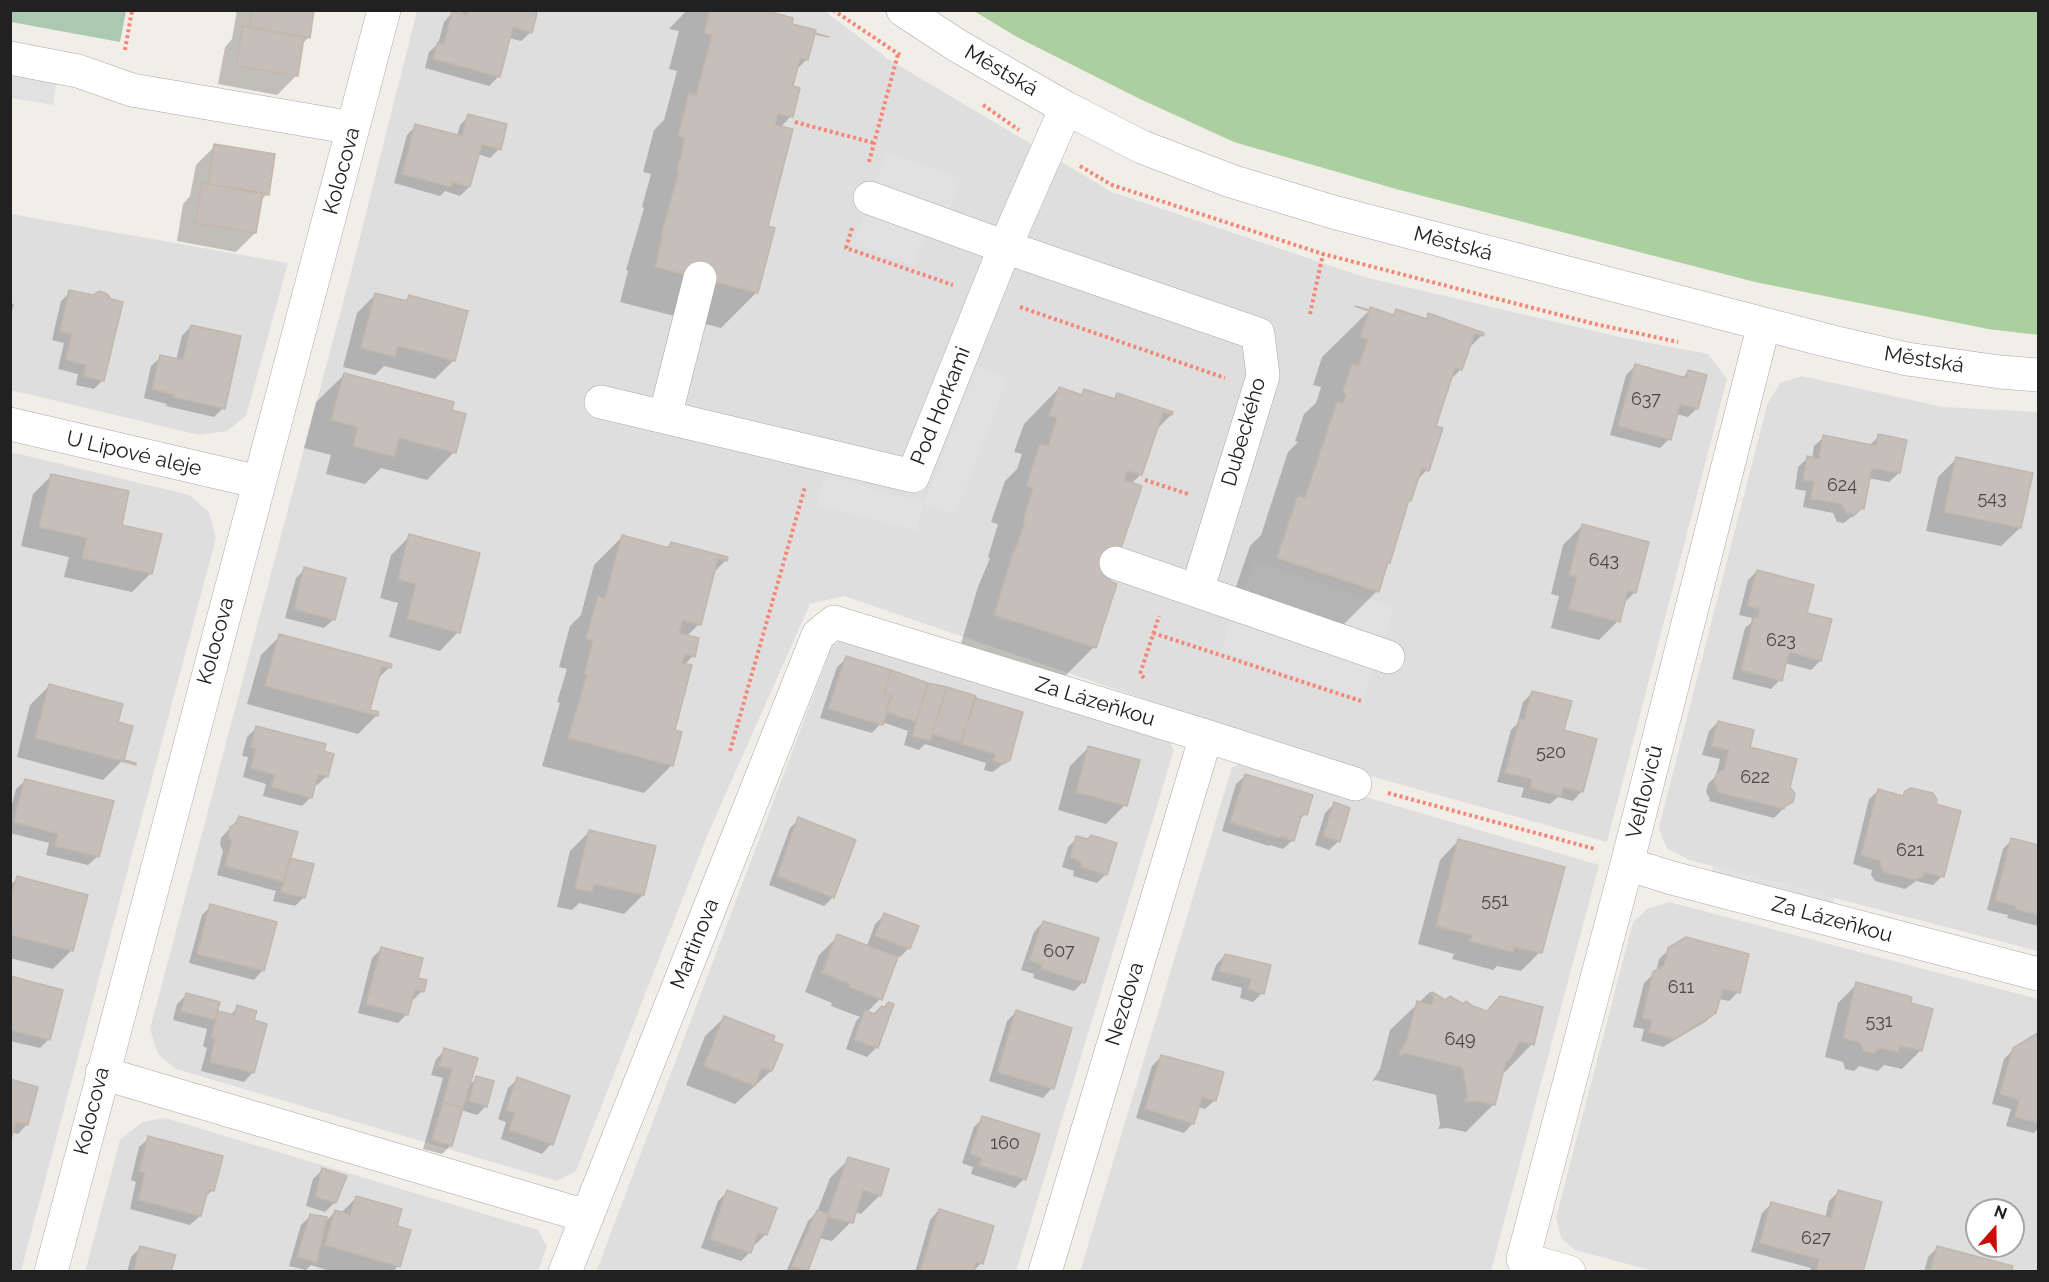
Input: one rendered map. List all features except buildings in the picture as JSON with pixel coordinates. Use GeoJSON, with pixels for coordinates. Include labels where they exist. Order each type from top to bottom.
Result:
{"type":"FeatureCollection","features":[{"type":"Feature","properties":{"kind":"street","name":"Kolocova"},"geometry":{"type":"LineString","coordinates":[[51,1272],[384,10]]}},
{"type":"Feature","properties":{"kind":"street","name":"Městská"},"geometry":{"type":"LineString","coordinates":[[903,10],[958,46],[1066,108],[1142,147],[1231,180],[1311,205],[1764,324],[1907,359],[2038,375]]}},
{"type":"Feature","properties":{"kind":"street"},"geometry":{"type":"LineString","coordinates":[[10,58],[78,71],[132,90],[353,128]]}},
{"type":"Feature","properties":{"kind":"street","name":"Pod Horkami"},"geometry":{"type":"LineString","coordinates":[[601,402],[913,476],[1005,247],[1066,108]]}},
{"type":"Feature","properties":{"kind":"street","name":"Dubeckého"},"geometry":{"type":"LineString","coordinates":[[870,198],[1257,334],[1263,376],[1184,586]]}},
{"type":"Feature","properties":{"kind":"street"},"geometry":{"type":"LineString","coordinates":[[665,417],[700,278]]}},
{"type":"Feature","properties":{"kind":"street","name":"Velfloviců"},"geometry":{"type":"LineString","coordinates":[[1569,1272],[1523,1259],[1627,864],[1764,324]]}},
{"type":"Feature","properties":{"kind":"street","name":"U Lipové aleje"},"geometry":{"type":"LineString","coordinates":[[10,424],[259,482]]}},
{"type":"Feature","properties":{"kind":"street"},"geometry":{"type":"LineString","coordinates":[[1116,563],[1388,657]]}},
{"type":"Feature","properties":{"kind":"street","name":"Za Lázeňkou"},"geometry":{"type":"LineString","coordinates":[[834,622],[1355,784]]}},
{"type":"Feature","properties":{"kind":"street","name":"Martinova"},"geometry":{"type":"LineString","coordinates":[[565,1272],[818,636],[834,622]]}},
{"type":"Feature","properties":{"kind":"street","name":"Nezdova"},"geometry":{"type":"LineString","coordinates":[[1045,1272],[1206,736]]}},
{"type":"Feature","properties":{"kind":"street","name":"Za Lázeňkou"},"geometry":{"type":"LineString","coordinates":[[1627,864],[1672,878],[2038,974]]}},
{"type":"Feature","properties":{"kind":"street"},"geometry":{"type":"LineString","coordinates":[[102,1073],[586,1216]]}},
{"type":"Feature","properties":{"kind":"path"},"geometry":{"type":"LineString","coordinates":[[124,57],[132,10]]}},
{"type":"Feature","properties":{"kind":"path"},"geometry":{"type":"LineString","coordinates":[[868,164],[898,54]]}},
{"type":"Feature","properties":{"kind":"path"},"geometry":{"type":"LineString","coordinates":[[795,123],[874,143]]}},
{"type":"Feature","properties":{"kind":"path"},"geometry":{"type":"LineString","coordinates":[[852,227],[846,248],[1235,382]]}},
{"type":"Feature","properties":{"kind":"path"},"geometry":{"type":"LineString","coordinates":[[1310,314],[1323,254]]}},
{"type":"Feature","properties":{"kind":"path"},"geometry":{"type":"LineString","coordinates":[[728,759],[815,452]]}},
{"type":"Feature","properties":{"kind":"path"},"geometry":{"type":"LineString","coordinates":[[1145,480],[1197,497]]}},
{"type":"Feature","properties":{"kind":"path"},"geometry":{"type":"LineString","coordinates":[[1148,682],[1140,674],[1153,633],[1184,586]]}},
{"type":"Feature","properties":{"kind":"path"},"geometry":{"type":"LineString","coordinates":[[1153,633],[1360,701]]}},
{"type":"Feature","properties":{"kind":"path"},"geometry":{"type":"LineString","coordinates":[[1355,784],[1603,852],[1627,864]]}},
{"type":"Feature","properties":{"kind":"shaded area"},"geometry":{"type":"Polygon","coordinates":[[[417,11],[825,11],[888,59],[1112,192],[1364,277],[1624,338],[1708,354],[1727,379],[1607,842],[1363,774],[844,596],[810,604],[707,836],[576,1171],[557,1181],[176,1069],[158,1054],[150,1029],[354,261],[417,11]]]}},
{"type":"Feature","properties":{"kind":"shaded area"},"geometry":{"type":"Polygon","coordinates":[[[10,71],[57,80],[53,105],[11,98],[10,71]]]}},
{"type":"Feature","properties":{"kind":"shaded area"},"geometry":{"type":"Polygon","coordinates":[[[888,153],[961,179],[949,210],[875,183],[888,153]]]}},
{"type":"Feature","properties":{"kind":"shaded area"},"geometry":{"type":"Polygon","coordinates":[[[11,214],[288,263],[246,416],[227,431],[199,435],[11,390],[11,214]]]}},
{"type":"Feature","properties":{"kind":"shaded area"},"geometry":{"type":"Polygon","coordinates":[[[863,214],[924,237],[914,266],[854,245],[863,214]]]}},
{"type":"Feature","properties":{"kind":"shaded area"},"geometry":{"type":"Polygon","coordinates":[[[977,366],[1008,378],[955,515],[924,504],[917,531],[817,505],[824,475],[924,503],[977,366]]]}},
{"type":"Feature","properties":{"kind":"shaded area"},"geometry":{"type":"Polygon","coordinates":[[[1802,376],[1943,407],[2038,412],[2038,951],[1689,860],[1667,848],[1662,838],[1659,827],[1767,405],[1780,383],[1802,376]]]}},
{"type":"Feature","properties":{"kind":"shaded area"},"geometry":{"type":"Polygon","coordinates":[[[11,452],[189,495],[209,512],[216,538],[21,1271],[11,1272],[11,452]]]}},
{"type":"Feature","properties":{"kind":"shaded area"},"geometry":{"type":"Polygon","coordinates":[[[1254,561],[1394,608],[1384,637],[1245,591],[1254,561]]]}},
{"type":"Feature","properties":{"kind":"shaded area"},"geometry":{"type":"Polygon","coordinates":[[[1230,621],[1373,669],[1364,699],[1221,651],[1230,621]]]}},
{"type":"Feature","properties":{"kind":"shaded area"},"geometry":{"type":"Polygon","coordinates":[[[845,638],[1166,735],[1174,750],[1016,1271],[596,1272],[832,646],[845,638]]]}},
{"type":"Feature","properties":{"kind":"shaded area"},"geometry":{"type":"Polygon","coordinates":[[[1246,762],[1599,865],[1491,1271],[1080,1272],[1232,767],[1246,762]]]}},
{"type":"Feature","properties":{"kind":"shaded area"},"geometry":{"type":"Polygon","coordinates":[[[1713,866],[1834,898],[1831,910],[1710,878],[1713,866]]]}},
{"type":"Feature","properties":{"kind":"shaded area"},"geometry":{"type":"Polygon","coordinates":[[[1669,902],[2038,999],[2038,1271],[1654,1271],[1575,1250],[1561,1238],[1556,1218],[1633,922],[1647,909],[1669,902]]]}},
{"type":"Feature","properties":{"kind":"shaded area"},"geometry":{"type":"Polygon","coordinates":[[[165,1118],[538,1230],[547,1246],[538,1271],[85,1272],[120,1140],[142,1122],[165,1118]]]}},
{"type":"Feature","properties":{"kind":"green space"},"geometry":{"type":"Polygon","coordinates":[[[10,11],[126,11],[120,42],[11,22],[10,11]]]}},
{"type":"Feature","properties":{"kind":"green space"},"geometry":{"type":"Polygon","coordinates":[[[974,11],[2038,11],[2038,335],[1988,329],[1755,282],[1396,189],[1234,142],[1140,99],[1017,37],[974,11]]]}}]}
